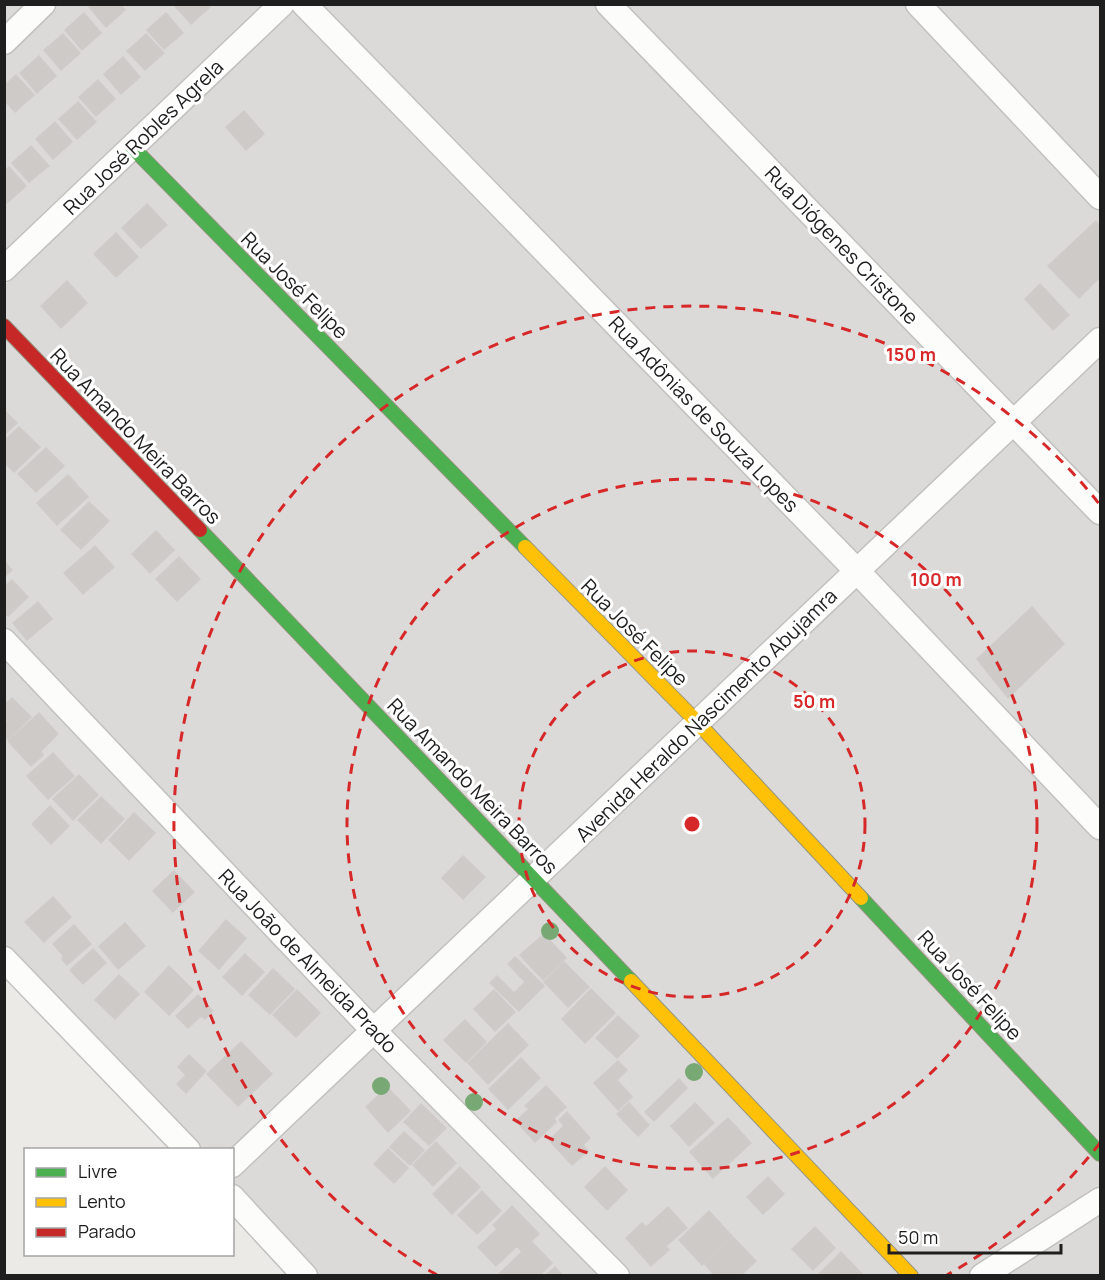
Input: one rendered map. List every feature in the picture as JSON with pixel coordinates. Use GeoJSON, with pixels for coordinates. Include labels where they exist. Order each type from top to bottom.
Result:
{"type":"FeatureCollection","features":[{"type":"Feature","properties":{"kind":"street"},"geometry":{"type":"LineString","coordinates":[[4,42],[44,4]]}},
{"type":"Feature","properties":{"kind":"street","name":"Rua José Robles Agrela"},"geometry":{"type":"LineString","coordinates":[[4,269],[282,4]]}},
{"type":"Feature","properties":{"kind":"street","name":"Rua Adônias de Souza Lopes"},"geometry":{"type":"LineString","coordinates":[[304,4],[857,571],[1101,827]]}},
{"type":"Feature","properties":{"kind":"street","name":"Rua Diógenes Cristone"},"geometry":{"type":"LineString","coordinates":[[608,4],[1101,512]]}},
{"type":"Feature","properties":{"kind":"street"},"geometry":{"type":"LineString","coordinates":[[918,4],[1101,197]]}},
{"type":"Feature","properties":{"kind":"street","name":"Rua José Felipe"},"geometry":{"type":"LineString","coordinates":[[132,147],[698,723],[1101,1154]]}},
{"type":"Feature","properties":{"kind":"street","name":"Rua Amando Meira Barros"},"geometry":{"type":"LineString","coordinates":[[4,326],[911,1275]]}},
{"type":"Feature","properties":{"kind":"street","name":"Avenida Heraldo Nascimento Abujamra"},"geometry":{"type":"LineString","coordinates":[[234,1164],[1101,340]]}},
{"type":"Feature","properties":{"kind":"street","name":"Rua João de Almeida Prado"},"geometry":{"type":"LineString","coordinates":[[4,642],[374,1031],[617,1275]]}},
{"type":"Feature","properties":{"kind":"street"},"geometry":{"type":"LineString","coordinates":[[4,959],[187,1148]]}},
{"type":"Feature","properties":{"kind":"street"},"geometry":{"type":"LineString","coordinates":[[234,1199],[305,1275]]}},
{"type":"Feature","properties":{"kind":"street"},"geometry":{"type":"LineString","coordinates":[[982,1275],[1101,1200]]}},
{"type":"Feature","properties":{"kind":"shaded area"},"geometry":{"type":"Polygon","coordinates":[[[5,5],[277,5],[5,255],[5,5]]]}},
{"type":"Feature","properties":{"kind":"shaded area"},"geometry":{"type":"Polygon","coordinates":[[[294,5],[1100,5],[1100,1275],[311,1275],[234,1193],[234,1148],[191,1148],[5,952],[5,285],[294,5]]]}},
{"type":"Feature","properties":{"kind":"building"},"geometry":{"type":"Polygon","coordinates":[[[91,4],[120,4],[125,10],[106,27],[89,7],[91,4]]]}},
{"type":"Feature","properties":{"kind":"building"},"geometry":{"type":"Polygon","coordinates":[[[207,4],[210,7],[191,24],[174,5],[207,4]]]}},
{"type":"Feature","properties":{"kind":"building"},"geometry":{"type":"Polygon","coordinates":[[[84,13],[101,33],[82,50],[65,30],[84,13]]]}},
{"type":"Feature","properties":{"kind":"building"},"geometry":{"type":"Polygon","coordinates":[[[166,13],[183,33],[164,49],[147,30],[166,13]]]}},
{"type":"Feature","properties":{"kind":"building"},"geometry":{"type":"Polygon","coordinates":[[[63,34],[80,53],[61,70],[44,50],[63,34]]]}},
{"type":"Feature","properties":{"kind":"building"},"geometry":{"type":"Polygon","coordinates":[[[146,34],[164,53],[145,70],[127,51],[146,34]]]}},
{"type":"Feature","properties":{"kind":"building"},"geometry":{"type":"Polygon","coordinates":[[[39,56],[56,76],[37,93],[20,73],[39,56]]]}},
{"type":"Feature","properties":{"kind":"building"},"geometry":{"type":"Polygon","coordinates":[[[123,57],[140,77],[121,94],[104,74],[123,57]]]}},
{"type":"Feature","properties":{"kind":"building"},"geometry":{"type":"Polygon","coordinates":[[[16,75],[34,95],[15,112],[4,100],[4,86],[16,75]]]}},
{"type":"Feature","properties":{"kind":"building"},"geometry":{"type":"Polygon","coordinates":[[[98,80],[115,99],[96,116],[79,97],[98,80]]]}},
{"type":"Feature","properties":{"kind":"building"},"geometry":{"type":"Polygon","coordinates":[[[78,102],[96,122],[77,139],[59,119],[78,102]]]}},
{"type":"Feature","properties":{"kind":"building"},"geometry":{"type":"Polygon","coordinates":[[[244,111],[264,134],[246,150],[226,127],[244,111]]]}},
{"type":"Feature","properties":{"kind":"building"},"geometry":{"type":"Polygon","coordinates":[[[55,122],[72,142],[53,159],[36,139],[55,122]]]}},
{"type":"Feature","properties":{"kind":"building"},"geometry":{"type":"Polygon","coordinates":[[[31,146],[49,166],[29,182],[12,163],[31,146]]]}},
{"type":"Feature","properties":{"kind":"building"},"geometry":{"type":"Polygon","coordinates":[[[9,167],[26,186],[7,203],[4,200],[4,171],[9,167]]]}},
{"type":"Feature","properties":{"kind":"building"},"geometry":{"type":"Polygon","coordinates":[[[147,204],[167,225],[141,248],[122,228],[147,204]]]}},
{"type":"Feature","properties":{"kind":"building"},"geometry":{"type":"Polygon","coordinates":[[[1096,221],[1100,226],[1100,277],[1079,298],[1048,266],[1096,221]]]}},
{"type":"Feature","properties":{"kind":"building"},"geometry":{"type":"Polygon","coordinates":[[[116,233],[138,257],[116,277],[94,254],[116,233]]]}},
{"type":"Feature","properties":{"kind":"building"},"geometry":{"type":"Polygon","coordinates":[[[67,281],[87,303],[61,328],[41,306],[67,281]]]}},
{"type":"Feature","properties":{"kind":"building"},"geometry":{"type":"Polygon","coordinates":[[[1040,284],[1069,315],[1053,330],[1025,299],[1040,284]]]}},
{"type":"Feature","properties":{"kind":"building"},"geometry":{"type":"Polygon","coordinates":[[[4,410],[17,423],[4,435],[4,410]]]}},
{"type":"Feature","properties":{"kind":"building"},"geometry":{"type":"Polygon","coordinates":[[[19,427],[40,447],[14,472],[4,462],[4,441],[19,427]]]}},
{"type":"Feature","properties":{"kind":"building"},"geometry":{"type":"Polygon","coordinates":[[[46,448],[64,466],[36,492],[18,474],[46,448]]]}},
{"type":"Feature","properties":{"kind":"building"},"geometry":{"type":"Polygon","coordinates":[[[68,475],[88,497],[57,525],[37,503],[68,475]]]}},
{"type":"Feature","properties":{"kind":"building"},"geometry":{"type":"Polygon","coordinates":[[[89,502],[109,521],[81,549],[61,530],[89,502]]]}},
{"type":"Feature","properties":{"kind":"building"},"geometry":{"type":"Polygon","coordinates":[[[156,531],[174,550],[150,573],[132,554],[156,531]]]}},
{"type":"Feature","properties":{"kind":"building"},"geometry":{"type":"Polygon","coordinates":[[[95,546],[114,567],[83,594],[64,573],[95,546]]]}},
{"type":"Feature","properties":{"kind":"building"},"geometry":{"type":"Polygon","coordinates":[[[179,557],[200,579],[177,601],[156,579],[179,557]]]}},
{"type":"Feature","properties":{"kind":"building"},"geometry":{"type":"Polygon","coordinates":[[[4,561],[12,570],[4,577],[4,561]]]}},
{"type":"Feature","properties":{"kind":"building"},"geometry":{"type":"Polygon","coordinates":[[[12,580],[28,597],[8,616],[4,613],[4,587],[12,580]]]}},
{"type":"Feature","properties":{"kind":"building"},"geometry":{"type":"Polygon","coordinates":[[[38,602],[52,619],[27,640],[13,623],[38,602]]]}},
{"type":"Feature","properties":{"kind":"building"},"geometry":{"type":"Polygon","coordinates":[[[1032,607],[1064,644],[1008,698],[977,659],[1032,607]]]}},
{"type":"Feature","properties":{"kind":"building"},"geometry":{"type":"Polygon","coordinates":[[[12,698],[31,717],[8,739],[4,736],[4,724],[8,721],[4,717],[4,705],[12,698]]]}},
{"type":"Feature","properties":{"kind":"building"},"geometry":{"type":"Polygon","coordinates":[[[39,713],[58,734],[41,751],[43,755],[31,766],[8,741],[39,713]]]}},
{"type":"Feature","properties":{"kind":"building"},"geometry":{"type":"Polygon","coordinates":[[[53,753],[74,776],[48,799],[27,776],[53,753]]]}},
{"type":"Feature","properties":{"kind":"building"},"geometry":{"type":"Polygon","coordinates":[[[79,775],[98,795],[73,820],[53,799],[79,775]]]}},
{"type":"Feature","properties":{"kind":"building"},"geometry":{"type":"Polygon","coordinates":[[[101,797],[124,819],[101,843],[78,820],[101,797]]]}},
{"type":"Feature","properties":{"kind":"building"},"geometry":{"type":"Polygon","coordinates":[[[50,806],[69,826],[51,844],[32,824],[50,806]]]}},
{"type":"Feature","properties":{"kind":"building"},"geometry":{"type":"Polygon","coordinates":[[[134,813],[155,833],[129,860],[109,840],[134,813]]]}},
{"type":"Feature","properties":{"kind":"building"},"geometry":{"type":"Polygon","coordinates":[[[463,856],[485,877],[463,899],[442,878],[463,856]]]}},
{"type":"Feature","properties":{"kind":"building"},"geometry":{"type":"Polygon","coordinates":[[[174,871],[194,892],[173,912],[153,891],[174,871]]]}},
{"type":"Feature","properties":{"kind":"building"},"geometry":{"type":"Polygon","coordinates":[[[53,897],[71,917],[44,942],[25,922],[53,897]]]}},
{"type":"Feature","properties":{"kind":"building"},"geometry":{"type":"Polygon","coordinates":[[[226,920],[246,938],[219,969],[199,951],[226,920]]]}},
{"type":"Feature","properties":{"kind":"building"},"geometry":{"type":"Polygon","coordinates":[[[125,923],[145,946],[118,969],[99,946],[125,923]]]}},
{"type":"Feature","properties":{"kind":"building"},"geometry":{"type":"Polygon","coordinates":[[[74,925],[91,944],[67,965],[62,959],[63,955],[53,944],[74,925]]]}},
{"type":"Feature","properties":{"kind":"building"},"geometry":{"type":"Polygon","coordinates":[[[544,934],[566,958],[543,980],[520,955],[544,934]]]}},
{"type":"Feature","properties":{"kind":"building"},"geometry":{"type":"Polygon","coordinates":[[[93,949],[106,963],[83,984],[70,970],[93,949]]]}},
{"type":"Feature","properties":{"kind":"building"},"geometry":{"type":"Polygon","coordinates":[[[245,954],[264,972],[242,995],[223,977],[245,954]]]}},
{"type":"Feature","properties":{"kind":"building"},"geometry":{"type":"Polygon","coordinates":[[[515,957],[544,986],[531,999],[520,987],[525,982],[508,964],[515,957]]]}},
{"type":"Feature","properties":{"kind":"building"},"geometry":{"type":"Polygon","coordinates":[[[564,962],[589,987],[568,1007],[544,982],[564,962]]]}},
{"type":"Feature","properties":{"kind":"building"},"geometry":{"type":"Polygon","coordinates":[[[169,966],[193,990],[169,1015],[145,992],[169,966]]]}},
{"type":"Feature","properties":{"kind":"building"},"geometry":{"type":"Polygon","coordinates":[[[273,969],[294,989],[270,1014],[249,995],[273,969]]]}},
{"type":"Feature","properties":{"kind":"building"},"geometry":{"type":"Polygon","coordinates":[[[119,975],[139,994],[115,1019],[95,1000],[119,975]]]}},
{"type":"Feature","properties":{"kind":"building"},"geometry":{"type":"Polygon","coordinates":[[[497,976],[514,993],[520,987],[531,999],[519,1011],[490,983],[497,976]]]}},
{"type":"Feature","properties":{"kind":"building"},"geometry":{"type":"Polygon","coordinates":[[[591,989],[615,1013],[585,1043],[562,1019],[591,989]]]}},
{"type":"Feature","properties":{"kind":"building"},"geometry":{"type":"Polygon","coordinates":[[[297,990],[320,1013],[296,1037],[273,1015],[297,990]]]}},
{"type":"Feature","properties":{"kind":"building"},"geometry":{"type":"Polygon","coordinates":[[[494,990],[515,1012],[495,1031],[474,1009],[494,990]]]}},
{"type":"Feature","properties":{"kind":"building"},"geometry":{"type":"Polygon","coordinates":[[[198,995],[213,1011],[205,1019],[201,1016],[188,1028],[176,1016],[198,995]]]}},
{"type":"Feature","properties":{"kind":"building"},"geometry":{"type":"Polygon","coordinates":[[[618,1016],[639,1036],[617,1058],[596,1038],[618,1016]]]}},
{"type":"Feature","properties":{"kind":"building"},"geometry":{"type":"Polygon","coordinates":[[[465,1020],[486,1042],[466,1062],[444,1040],[465,1020]]]}},
{"type":"Feature","properties":{"kind":"building"},"geometry":{"type":"Polygon","coordinates":[[[508,1024],[528,1045],[488,1084],[468,1063],[508,1024]]]}},
{"type":"Feature","properties":{"kind":"building"},"geometry":{"type":"Polygon","coordinates":[[[241,1042],[272,1074],[238,1106],[207,1074],[241,1042]]]}},
{"type":"Feature","properties":{"kind":"building"},"geometry":{"type":"Polygon","coordinates":[[[189,1055],[206,1071],[186,1093],[177,1084],[186,1075],[178,1067],[189,1055]]]}},
{"type":"Feature","properties":{"kind":"building"},"geometry":{"type":"Polygon","coordinates":[[[521,1058],[540,1078],[508,1109],[489,1089],[521,1058]]]}},
{"type":"Feature","properties":{"kind":"building"},"geometry":{"type":"Polygon","coordinates":[[[618,1061],[627,1070],[617,1080],[632,1097],[618,1110],[594,1083],[618,1061]]]}},
{"type":"Feature","properties":{"kind":"building"},"geometry":{"type":"Polygon","coordinates":[[[679,1079],[687,1088],[654,1121],[645,1112],[679,1079]]]}},
{"type":"Feature","properties":{"kind":"building"},"geometry":{"type":"Polygon","coordinates":[[[546,1086],[566,1107],[554,1118],[556,1122],[535,1142],[516,1121],[529,1109],[525,1106],[546,1086]]]}},
{"type":"Feature","properties":{"kind":"building"},"geometry":{"type":"Polygon","coordinates":[[[387,1087],[410,1111],[388,1132],[366,1107],[387,1087]]]}},
{"type":"Feature","properties":{"kind":"building"},"geometry":{"type":"Polygon","coordinates":[[[629,1103],[649,1125],[638,1136],[617,1114],[629,1103]]]}},
{"type":"Feature","properties":{"kind":"building"},"geometry":{"type":"Polygon","coordinates":[[[695,1103],[714,1123],[689,1146],[671,1126],[695,1103]]]}},
{"type":"Feature","properties":{"kind":"building"},"geometry":{"type":"Polygon","coordinates":[[[421,1104],[446,1128],[429,1145],[404,1122],[421,1104]]]}},
{"type":"Feature","properties":{"kind":"building"},"geometry":{"type":"Polygon","coordinates":[[[567,1112],[590,1138],[583,1145],[588,1151],[572,1165],[549,1140],[564,1126],[559,1120],[567,1112]]]}},
{"type":"Feature","properties":{"kind":"building"},"geometry":{"type":"Polygon","coordinates":[[[728,1118],[751,1143],[713,1178],[690,1152],[728,1118]]]}},
{"type":"Feature","properties":{"kind":"building"},"geometry":{"type":"Polygon","coordinates":[[[404,1132],[424,1150],[410,1165],[390,1147],[404,1132]]]}},
{"type":"Feature","properties":{"kind":"building"},"geometry":{"type":"Polygon","coordinates":[[[436,1142],[456,1163],[433,1186],[413,1165],[436,1142]]]}},
{"type":"Feature","properties":{"kind":"building"},"geometry":{"type":"Polygon","coordinates":[[[388,1149],[408,1168],[394,1183],[374,1164],[388,1149]]]}},
{"type":"Feature","properties":{"kind":"building"},"geometry":{"type":"Polygon","coordinates":[[[460,1167],[480,1187],[452,1214],[433,1194],[460,1167]]]}},
{"type":"Feature","properties":{"kind":"building"},"geometry":{"type":"Polygon","coordinates":[[[605,1167],[627,1190],[607,1210],[585,1187],[605,1167]]]}},
{"type":"Feature","properties":{"kind":"building"},"geometry":{"type":"Polygon","coordinates":[[[768,1177],[784,1194],[763,1214],[747,1197],[768,1177]]]}},
{"type":"Feature","properties":{"kind":"building"},"geometry":{"type":"Polygon","coordinates":[[[482,1191],[501,1211],[477,1234],[458,1215],[482,1191]]]}},
{"type":"Feature","properties":{"kind":"building"},"geometry":{"type":"Polygon","coordinates":[[[512,1206],[539,1234],[521,1251],[517,1246],[496,1266],[478,1247],[497,1229],[493,1225],[512,1206]]]}},
{"type":"Feature","properties":{"kind":"building"},"geometry":{"type":"Polygon","coordinates":[[[668,1207],[687,1228],[666,1246],[669,1250],[651,1266],[626,1238],[642,1223],[646,1227],[668,1207]]]}},
{"type":"Feature","properties":{"kind":"building"},"geometry":{"type":"Polygon","coordinates":[[[709,1211],[732,1236],[702,1265],[679,1240],[709,1211]]]}},
{"type":"Feature","properties":{"kind":"building"},"geometry":{"type":"Polygon","coordinates":[[[815,1227],[835,1248],[813,1270],[792,1249],[815,1227]]]}},
{"type":"Feature","properties":{"kind":"building"},"geometry":{"type":"Polygon","coordinates":[[[733,1237],[756,1261],[740,1276],[715,1276],[705,1264],[733,1237]]]}},
{"type":"Feature","properties":{"kind":"building"},"geometry":{"type":"Polygon","coordinates":[[[532,1242],[552,1263],[539,1276],[500,1276],[499,1274],[532,1242]]]}},
{"type":"Feature","properties":{"kind":"building"},"geometry":{"type":"Polygon","coordinates":[[[841,1252],[864,1276],[818,1275],[841,1252]]]}},
{"type":"Feature","properties":{"kind":"building"},"geometry":{"type":"Polygon","coordinates":[[[555,1267],[563,1276],[545,1276],[555,1267]]]}},
{"type":"Feature","properties":{"kind":"traffic: fast"},"geometry":{"type":"LineString","coordinates":[[132,147],[525,547]]}},
{"type":"Feature","properties":{"kind":"traffic: fast"},"geometry":{"type":"LineString","coordinates":[[200,530],[631,981]]}},
{"type":"Feature","properties":{"kind":"traffic: fast"},"geometry":{"type":"LineString","coordinates":[[861,898],[1100,1154]]}},
{"type":"Feature","properties":{"kind":"traffic: slow"},"geometry":{"type":"LineString","coordinates":[[525,547],[698,723],[861,898]]}},
{"type":"Feature","properties":{"kind":"traffic: slow"},"geometry":{"type":"LineString","coordinates":[[631,981],[911,1276]]}},
{"type":"Feature","properties":{"kind":"traffic: jam"},"geometry":{"type":"LineString","coordinates":[[4,326],[200,530]]}}]}
